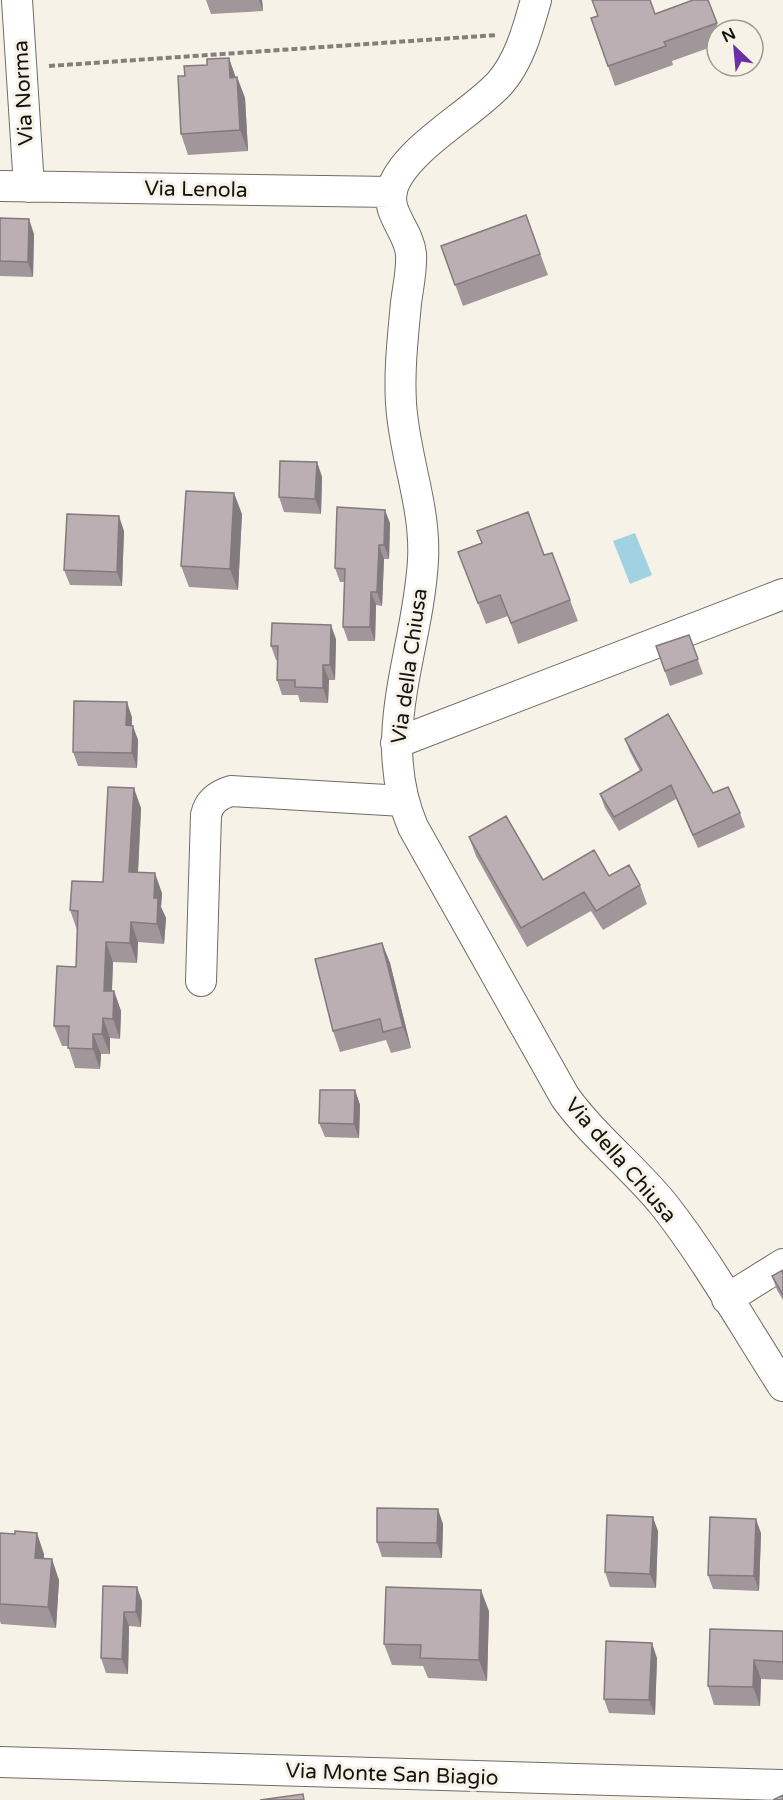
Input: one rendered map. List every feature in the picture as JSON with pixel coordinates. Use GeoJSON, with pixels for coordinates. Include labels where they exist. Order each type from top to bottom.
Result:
{"type":"FeatureCollection","features":[{"type":"Feature","properties":{"kind":"street","name":"Via Norma"},"geometry":{"type":"LineString","coordinates":[[14,187],[21,68],[17,0]]}},
{"type":"Feature","properties":{"kind":"street"},"geometry":{"type":"LineString","coordinates":[[392,192],[400,173],[416,155],[500,83],[516,58],[536,0]]}},
{"type":"Feature","properties":{"kind":"street","name":"Via Lenola"},"geometry":{"type":"LineString","coordinates":[[14,187],[392,192]]}},
{"type":"Feature","properties":{"kind":"street","name":"Via della Chiusa"},"geometry":{"type":"LineString","coordinates":[[392,192],[393,209],[410,247],[401,388],[405,434],[420,507],[423,546],[420,590],[400,694],[396,743],[397,772],[403,801],[413,827],[565,1097],[592,1132],[665,1208],[783,1386]]}},
{"type":"Feature","properties":{"kind":"street"},"geometry":{"type":"LineString","coordinates":[[396,743],[783,594]]}},
{"type":"Feature","properties":{"kind":"street"},"geometry":{"type":"LineString","coordinates":[[201,981],[206,815],[210,803],[231,791],[403,801]]}},
{"type":"Feature","properties":{"kind":"street"},"geometry":{"type":"LineString","coordinates":[[727,1299],[783,1264]]}},
{"type":"Feature","properties":{"kind":"street","name":"Via Monte San Biagio"},"geometry":{"type":"LineString","coordinates":[[0,1762],[783,1785]]}},
{"type":"Feature","properties":{"kind":"path"},"geometry":{"type":"LineString","coordinates":[[21,68],[526,33]]}},
{"type":"Feature","properties":{"kind":"water"},"geometry":{"type":"Polygon","coordinates":[[[635,533],[652,575],[630,584],[613,541],[635,533]]]}},
{"type":"Feature","properties":{"kind":"building"},"geometry":{"type":"Polygon","coordinates":[[[592,0],[650,0],[655,14],[693,0],[708,0],[715,18],[705,18],[705,27],[664,42],[666,46],[608,66],[591,18],[598,16],[592,0]]]}},
{"type":"Feature","properties":{"kind":"building"},"geometry":{"type":"Polygon","coordinates":[[[229,58],[230,78],[237,77],[240,130],[181,134],[178,76],[185,76],[184,66],[207,65],[207,59],[229,58]]]}},
{"type":"Feature","properties":{"kind":"building"},"geometry":{"type":"Polygon","coordinates":[[[526,215],[540,254],[455,285],[441,246],[526,215]]]}},
{"type":"Feature","properties":{"kind":"building"},"geometry":{"type":"Polygon","coordinates":[[[0,218],[29,219],[28,262],[0,261],[0,218]]]}},
{"type":"Feature","properties":{"kind":"building"},"geometry":{"type":"Polygon","coordinates":[[[280,461],[317,462],[315,499],[279,497],[280,461]]]}},
{"type":"Feature","properties":{"kind":"building"},"geometry":{"type":"Polygon","coordinates":[[[186,491],[234,493],[230,569],[181,566],[186,491]]]}},
{"type":"Feature","properties":{"kind":"building"},"geometry":{"type":"Polygon","coordinates":[[[337,507],[385,510],[384,545],[379,545],[377,592],[371,592],[370,627],[343,627],[345,569],[335,568],[337,507]]]}},
{"type":"Feature","properties":{"kind":"building"},"geometry":{"type":"Polygon","coordinates":[[[528,512],[544,555],[552,553],[570,600],[511,623],[500,595],[478,603],[458,552],[482,543],[477,531],[528,512]]]}},
{"type":"Feature","properties":{"kind":"building"},"geometry":{"type":"Polygon","coordinates":[[[67,514],[119,516],[117,572],[64,570],[67,514]]]}},
{"type":"Feature","properties":{"kind":"building"},"geometry":{"type":"Polygon","coordinates":[[[272,623],[331,625],[330,665],[323,665],[323,688],[295,687],[295,680],[277,680],[278,646],[271,646],[272,623]]]}},
{"type":"Feature","properties":{"kind":"building"},"geometry":{"type":"Polygon","coordinates":[[[689,635],[698,659],[665,671],[656,646],[689,635]]]}},
{"type":"Feature","properties":{"kind":"building"},"geometry":{"type":"Polygon","coordinates":[[[74,701],[127,702],[126,725],[133,726],[132,753],[73,752],[74,701]]]}},
{"type":"Feature","properties":{"kind":"building"},"geometry":{"type":"Polygon","coordinates":[[[668,714],[713,793],[728,787],[740,813],[693,835],[671,785],[614,817],[600,794],[642,770],[625,739],[668,714]]]}},
{"type":"Feature","properties":{"kind":"building"},"geometry":{"type":"Polygon","coordinates":[[[108,787],[134,788],[129,872],[155,873],[154,898],[158,898],[157,924],[131,922],[130,943],[106,942],[104,991],[114,991],[113,1019],[103,1018],[102,1034],[93,1034],[93,1049],[68,1048],[69,1026],[54,1026],[57,966],[76,967],[78,911],[70,910],[72,881],[103,882],[108,787]]]}},
{"type":"Feature","properties":{"kind":"building"},"geometry":{"type":"Polygon","coordinates":[[[506,816],[543,880],[594,850],[609,876],[629,865],[640,885],[596,911],[584,892],[521,928],[469,837],[506,816]]]}},
{"type":"Feature","properties":{"kind":"building"},"geometry":{"type":"Polygon","coordinates":[[[382,943],[403,1027],[383,1032],[380,1019],[333,1031],[315,959],[382,943]]]}},
{"type":"Feature","properties":{"kind":"building"},"geometry":{"type":"Polygon","coordinates":[[[320,1090],[355,1090],[354,1124],[319,1123],[320,1090]]]}},
{"type":"Feature","properties":{"kind":"building"},"geometry":{"type":"Polygon","coordinates":[[[783,1270],[783,1295],[772,1276],[783,1270]]]}},
{"type":"Feature","properties":{"kind":"building"},"geometry":{"type":"Polygon","coordinates":[[[377,1508],[438,1509],[437,1543],[377,1542],[377,1508]]]}},
{"type":"Feature","properties":{"kind":"building"},"geometry":{"type":"Polygon","coordinates":[[[607,1515],[653,1517],[650,1574],[605,1572],[607,1515]]]}},
{"type":"Feature","properties":{"kind":"building"},"geometry":{"type":"Polygon","coordinates":[[[710,1517],[756,1519],[754,1576],[708,1575],[710,1517]]]}},
{"type":"Feature","properties":{"kind":"building"},"geometry":{"type":"Polygon","coordinates":[[[15,1531],[37,1533],[35,1558],[52,1559],[48,1607],[0,1604],[0,1533],[15,1534],[15,1531]]]}},
{"type":"Feature","properties":{"kind":"building"},"geometry":{"type":"Polygon","coordinates":[[[103,1586],[137,1587],[136,1612],[124,1612],[122,1659],[101,1658],[103,1586]]]}},
{"type":"Feature","properties":{"kind":"building"},"geometry":{"type":"Polygon","coordinates":[[[386,1587],[481,1590],[479,1660],[420,1658],[421,1645],[384,1644],[386,1587]]]}},
{"type":"Feature","properties":{"kind":"building"},"geometry":{"type":"Polygon","coordinates":[[[710,1629],[783,1631],[783,1662],[754,1660],[753,1687],[708,1686],[710,1629]]]}},
{"type":"Feature","properties":{"kind":"building"},"geometry":{"type":"Polygon","coordinates":[[[606,1641],[652,1643],[649,1700],[604,1699],[606,1641]]]}},
{"type":"Feature","properties":{"kind":"building"},"geometry":{"type":"Polygon","coordinates":[[[303,1794],[304,1800],[260,1800],[303,1794]]]}},
{"type":"Feature","properties":{"kind":"building"},"geometry":{"type":"Polygon","coordinates":[[[783,1795],[783,1800],[773,1800],[783,1795]]]}}]}
